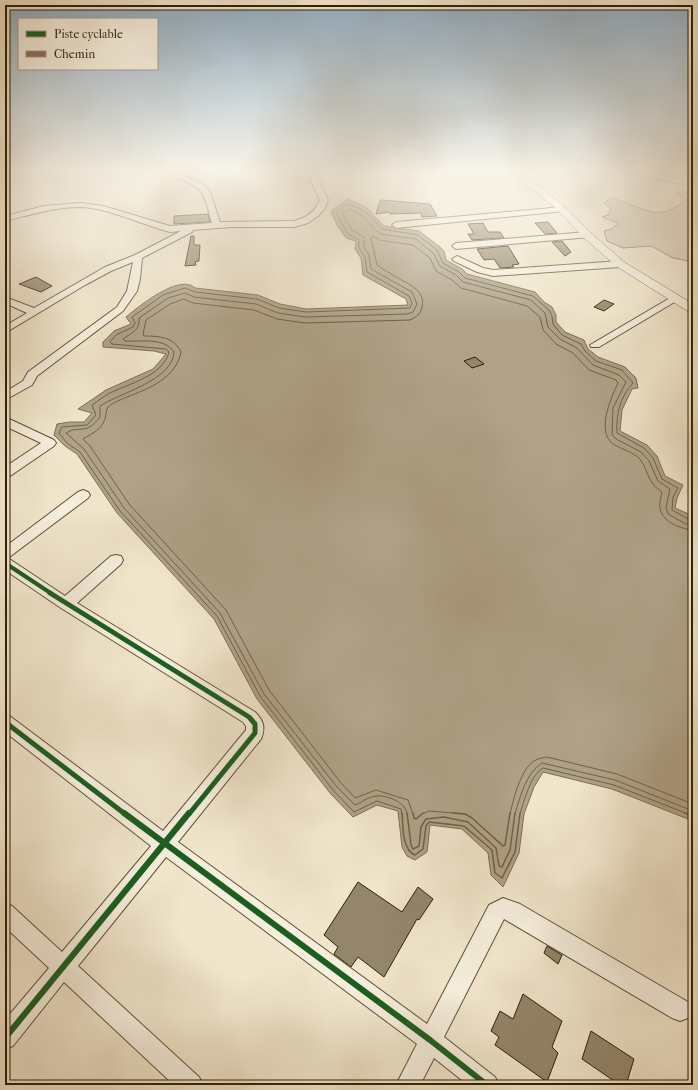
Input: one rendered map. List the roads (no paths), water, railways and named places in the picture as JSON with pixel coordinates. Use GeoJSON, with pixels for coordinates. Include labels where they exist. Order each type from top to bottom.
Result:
{"type":"FeatureCollection","features":[{"type":"Feature","properties":{"kind":"street"},"geometry":{"type":"LineString","coordinates":[[143,221],[170,229],[257,223],[289,224],[305,221]]}},
{"type":"Feature","properties":{"kind":"street"},"geometry":{"type":"LineString","coordinates":[[215,221],[217,226]]}},
{"type":"Feature","properties":{"kind":"street"},"geometry":{"type":"LineString","coordinates":[[396,225],[439,221]]}},
{"type":"Feature","properties":{"kind":"street"},"geometry":{"type":"LineString","coordinates":[[573,221],[620,264],[693,309]]}},
{"type":"Feature","properties":{"kind":"street"},"geometry":{"type":"LineString","coordinates":[[5,330],[82,283],[138,257],[194,228]]}},
{"type":"Feature","properties":{"kind":"street"},"geometry":{"type":"LineString","coordinates":[[456,246],[587,235]]}},
{"type":"Feature","properties":{"kind":"street"},"geometry":{"type":"LineString","coordinates":[[5,397],[28,383],[32,374],[120,309],[132,294],[135,285],[138,257]]}},
{"type":"Feature","properties":{"kind":"street"},"geometry":{"type":"LineString","coordinates":[[457,259],[480,270],[493,274],[620,264]]}},
{"type":"Feature","properties":{"kind":"street"},"geometry":{"type":"LineString","coordinates":[[595,345],[675,298]]}},
{"type":"Feature","properties":{"kind":"street"},"geometry":{"type":"LineString","coordinates":[[5,300],[34,312]]}},
{"type":"Feature","properties":{"kind":"street"},"geometry":{"type":"LineString","coordinates":[[5,421],[50,442],[5,473]]}},
{"type":"Feature","properties":{"kind":"street"},"geometry":{"type":"LineString","coordinates":[[5,554],[83,495]]}},
{"type":"Feature","properties":{"kind":"street"},"geometry":{"type":"LineString","coordinates":[[66,604],[116,560]]}},
{"type":"Feature","properties":{"kind":"street"},"geometry":{"type":"LineString","coordinates":[[5,563],[66,604],[249,717],[255,724],[255,733],[5,1038]]}},
{"type":"Feature","properties":{"kind":"street"},"geometry":{"type":"LineString","coordinates":[[5,722],[164,844],[430,1040],[487,1085]]}},
{"type":"Feature","properties":{"kind":"street"},"geometry":{"type":"LineString","coordinates":[[408,1085],[496,912],[503,908],[513,911],[680,1010]]}},
{"type":"Feature","properties":{"kind":"street"},"geometry":{"type":"LineString","coordinates":[[5,913],[191,1085]]}},
{"type":"Feature","properties":{"kind":"water"},"geometry":{"type":"Polygon","coordinates":[[[335,221],[379,221],[384,226],[419,231],[444,251],[446,260],[462,269],[467,274],[535,292],[544,302],[552,307],[556,315],[556,322],[565,332],[584,340],[588,349],[598,357],[625,367],[636,378],[638,388],[632,389],[622,410],[620,431],[647,445],[657,456],[665,476],[683,485],[677,498],[675,508],[693,516],[693,821],[612,789],[543,772],[534,787],[524,814],[519,853],[503,887],[491,875],[488,853],[462,829],[430,825],[427,852],[415,860],[407,856],[402,847],[398,811],[377,805],[353,817],[330,793],[257,699],[214,619],[117,513],[77,454],[65,446],[54,435],[57,424],[84,422],[92,413],[78,409],[106,390],[153,369],[166,354],[154,351],[103,347],[103,342],[114,331],[131,324],[126,317],[132,312],[150,299],[170,288],[188,284],[195,288],[258,295],[280,304],[306,309],[408,305],[406,299],[363,275],[361,258],[355,249],[356,241],[346,238],[335,221]]]}}]}
